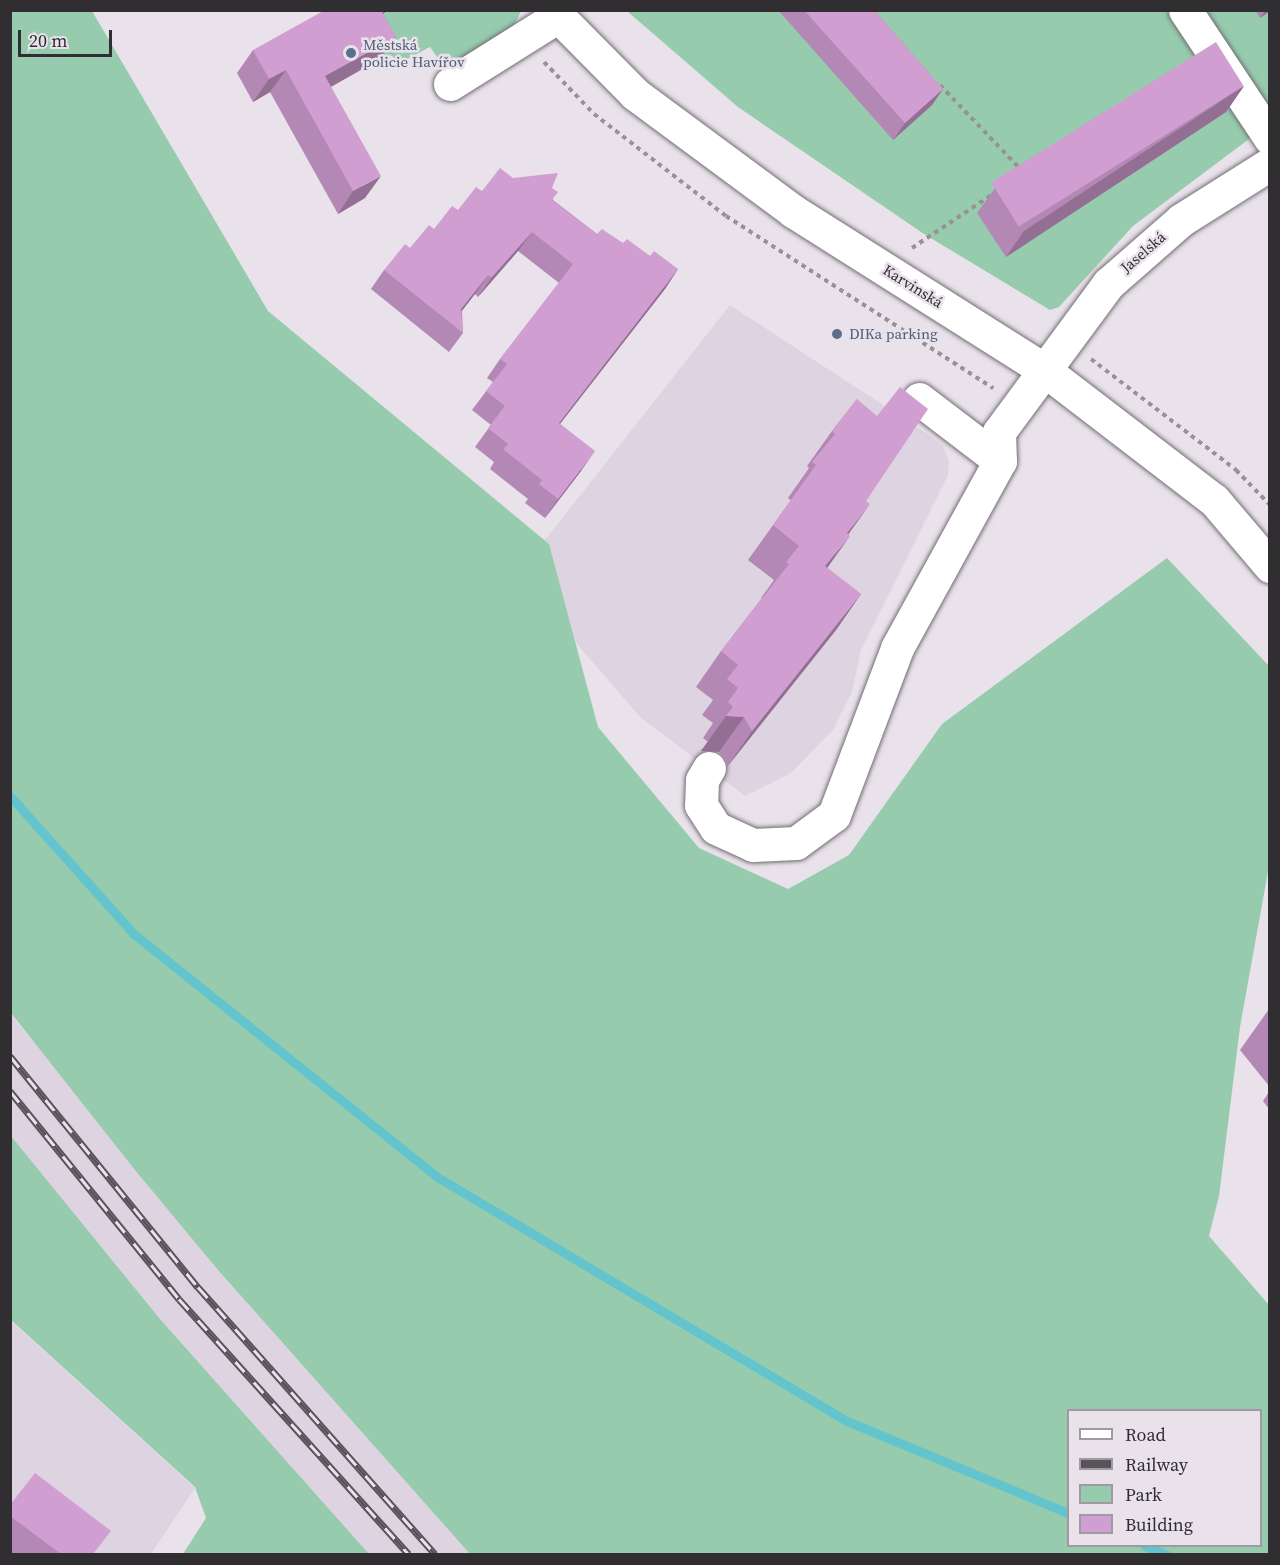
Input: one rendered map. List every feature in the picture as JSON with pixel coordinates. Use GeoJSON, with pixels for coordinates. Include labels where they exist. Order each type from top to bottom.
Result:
{"type":"FeatureCollection","features":[{"type":"Feature","properties":{"kind":"street"},"geometry":{"type":"LineString","coordinates":[[1185,10],[1269,138]]}},
{"type":"Feature","properties":{"kind":"street"},"geometry":{"type":"LineString","coordinates":[[450,84],[555,14]]}},
{"type":"Feature","properties":{"kind":"street","name":"Karvinská"},"geometry":{"type":"LineString","coordinates":[[555,14],[595,49],[635,94],[793,211],[1043,369],[1214,500],[1269,566]]}},
{"type":"Feature","properties":{"kind":"street","name":"Jaselská"},"geometry":{"type":"LineString","coordinates":[[1000,460],[999,432],[1043,369],[1067,344],[1108,284],[1181,220],[1269,164]]}},
{"type":"Feature","properties":{"kind":"street"},"geometry":{"type":"LineString","coordinates":[[709,768],[702,780],[701,805],[716,828],[753,845],[796,843],[834,815],[897,648],[1000,460],[920,399]]}},
{"type":"Feature","properties":{"kind":"path"},"geometry":{"type":"LineString","coordinates":[[934,79],[1024,173]]}},
{"type":"Feature","properties":{"kind":"path"},"geometry":{"type":"LineString","coordinates":[[1015,179],[1034,167]]}},
{"type":"Feature","properties":{"kind":"path"},"geometry":{"type":"LineString","coordinates":[[911,248],[996,192]]}},
{"type":"Feature","properties":{"kind":"shaded area"},"geometry":{"type":"Polygon","coordinates":[[[730,305],[929,435],[943,446],[949,461],[948,475],[861,650],[852,692],[833,730],[791,773],[745,796],[641,718],[576,643],[545,540],[730,305]]]}},
{"type":"Feature","properties":{"kind":"shaded area"},"geometry":{"type":"Polygon","coordinates":[[[10,1013],[218,1270],[470,1554],[369,1554],[160,1319],[11,1136],[10,1013]]]}},
{"type":"Feature","properties":{"kind":"shaded area"},"geometry":{"type":"Polygon","coordinates":[[[10,1320],[195,1488],[151,1554],[11,1554],[10,1320]]]}},
{"type":"Feature","properties":{"kind":"green space"},"geometry":{"type":"Polygon","coordinates":[[[11,10],[92,11],[268,311],[549,544],[598,727],[699,848],[788,889],[849,855],[942,724],[1167,558],[1269,666],[1269,866],[1240,1027],[1219,1196],[1209,1236],[1269,1305],[1269,1554],[470,1554],[218,1270],[135,1170],[11,1013],[11,10]]]}},
{"type":"Feature","properties":{"kind":"green space"},"geometry":{"type":"Polygon","coordinates":[[[390,11],[521,11],[510,34],[447,71],[430,47],[386,70],[366,35],[372,20],[390,11]]]}},
{"type":"Feature","properties":{"kind":"green space"},"geometry":{"type":"Polygon","coordinates":[[[627,11],[1269,11],[1269,124],[1133,226],[1059,307],[1050,310],[924,234],[738,107],[627,11]]]}},
{"type":"Feature","properties":{"kind":"green space"},"geometry":{"type":"Polygon","coordinates":[[[11,1136],[160,1319],[369,1554],[183,1554],[206,1518],[195,1487],[11,1320],[11,1136]]]}},
{"type":"Feature","properties":{"kind":"building"},"geometry":{"type":"Polygon","coordinates":[[[325,10],[381,10],[396,37],[325,76],[381,176],[353,191],[286,70],[269,79],[253,50],[325,10]]]}},
{"type":"Feature","properties":{"kind":"building"},"geometry":{"type":"Polygon","coordinates":[[[804,10],[874,10],[943,89],[905,123],[804,10]]]}},
{"type":"Feature","properties":{"kind":"building"},"geometry":{"type":"Polygon","coordinates":[[[1216,42],[1244,86],[1019,227],[991,182],[1216,42]]]}},
{"type":"Feature","properties":{"kind":"building"},"geometry":{"type":"Polygon","coordinates":[[[500,168],[513,178],[558,173],[552,188],[558,192],[552,200],[597,234],[602,229],[623,243],[627,239],[650,256],[654,251],[678,269],[559,423],[595,451],[558,499],[539,484],[542,480],[503,449],[508,444],[488,428],[505,406],[486,391],[507,364],[500,359],[573,264],[532,232],[492,277],[488,275],[461,309],[463,333],[384,270],[405,244],[410,248],[429,225],[434,229],[452,206],[458,210],[476,187],[482,191],[500,168]]]}},
{"type":"Feature","properties":{"kind":"building"},"geometry":{"type":"Polygon","coordinates":[[[900,387],[928,409],[866,501],[870,504],[847,533],[850,536],[825,566],[861,594],[752,731],[744,717],[726,716],[733,707],[728,702],[738,688],[727,679],[738,665],[721,651],[789,564],[786,562],[799,546],[773,525],[816,465],[812,462],[835,434],[832,431],[857,399],[877,416],[900,387]]]}},
{"type":"Feature","properties":{"kind":"building"},"geometry":{"type":"Polygon","coordinates":[[[35,1473],[111,1531],[93,1554],[61,1554],[10,1516],[10,1505],[35,1473]]]}},
{"type":"Feature","properties":{"kind":"waterway"},"geometry":{"type":"LineString","coordinates":[[10,796],[134,934],[439,1178],[847,1421],[1067,1513]]}},
{"type":"Feature","properties":{"kind":"waterway"},"geometry":{"type":"LineString","coordinates":[[1148,1547],[1166,1554]]}},
{"type":"Feature","properties":{"kind":"railway"},"geometry":{"type":"LineString","coordinates":[[10,1056],[198,1287],[435,1554]]}},
{"type":"Feature","properties":{"kind":"railway"},"geometry":{"type":"LineString","coordinates":[[10,1091],[179,1299],[409,1554]]}},
{"type":"Feature","properties":{"kind":"place","name":"Městská policie Havířov"},"geometry":{"type":"Point","coordinates":[351,53]}},
{"type":"Feature","properties":{"kind":"place","name":"DIKa parking"},"geometry":{"type":"Point","coordinates":[837,334]}}]}
